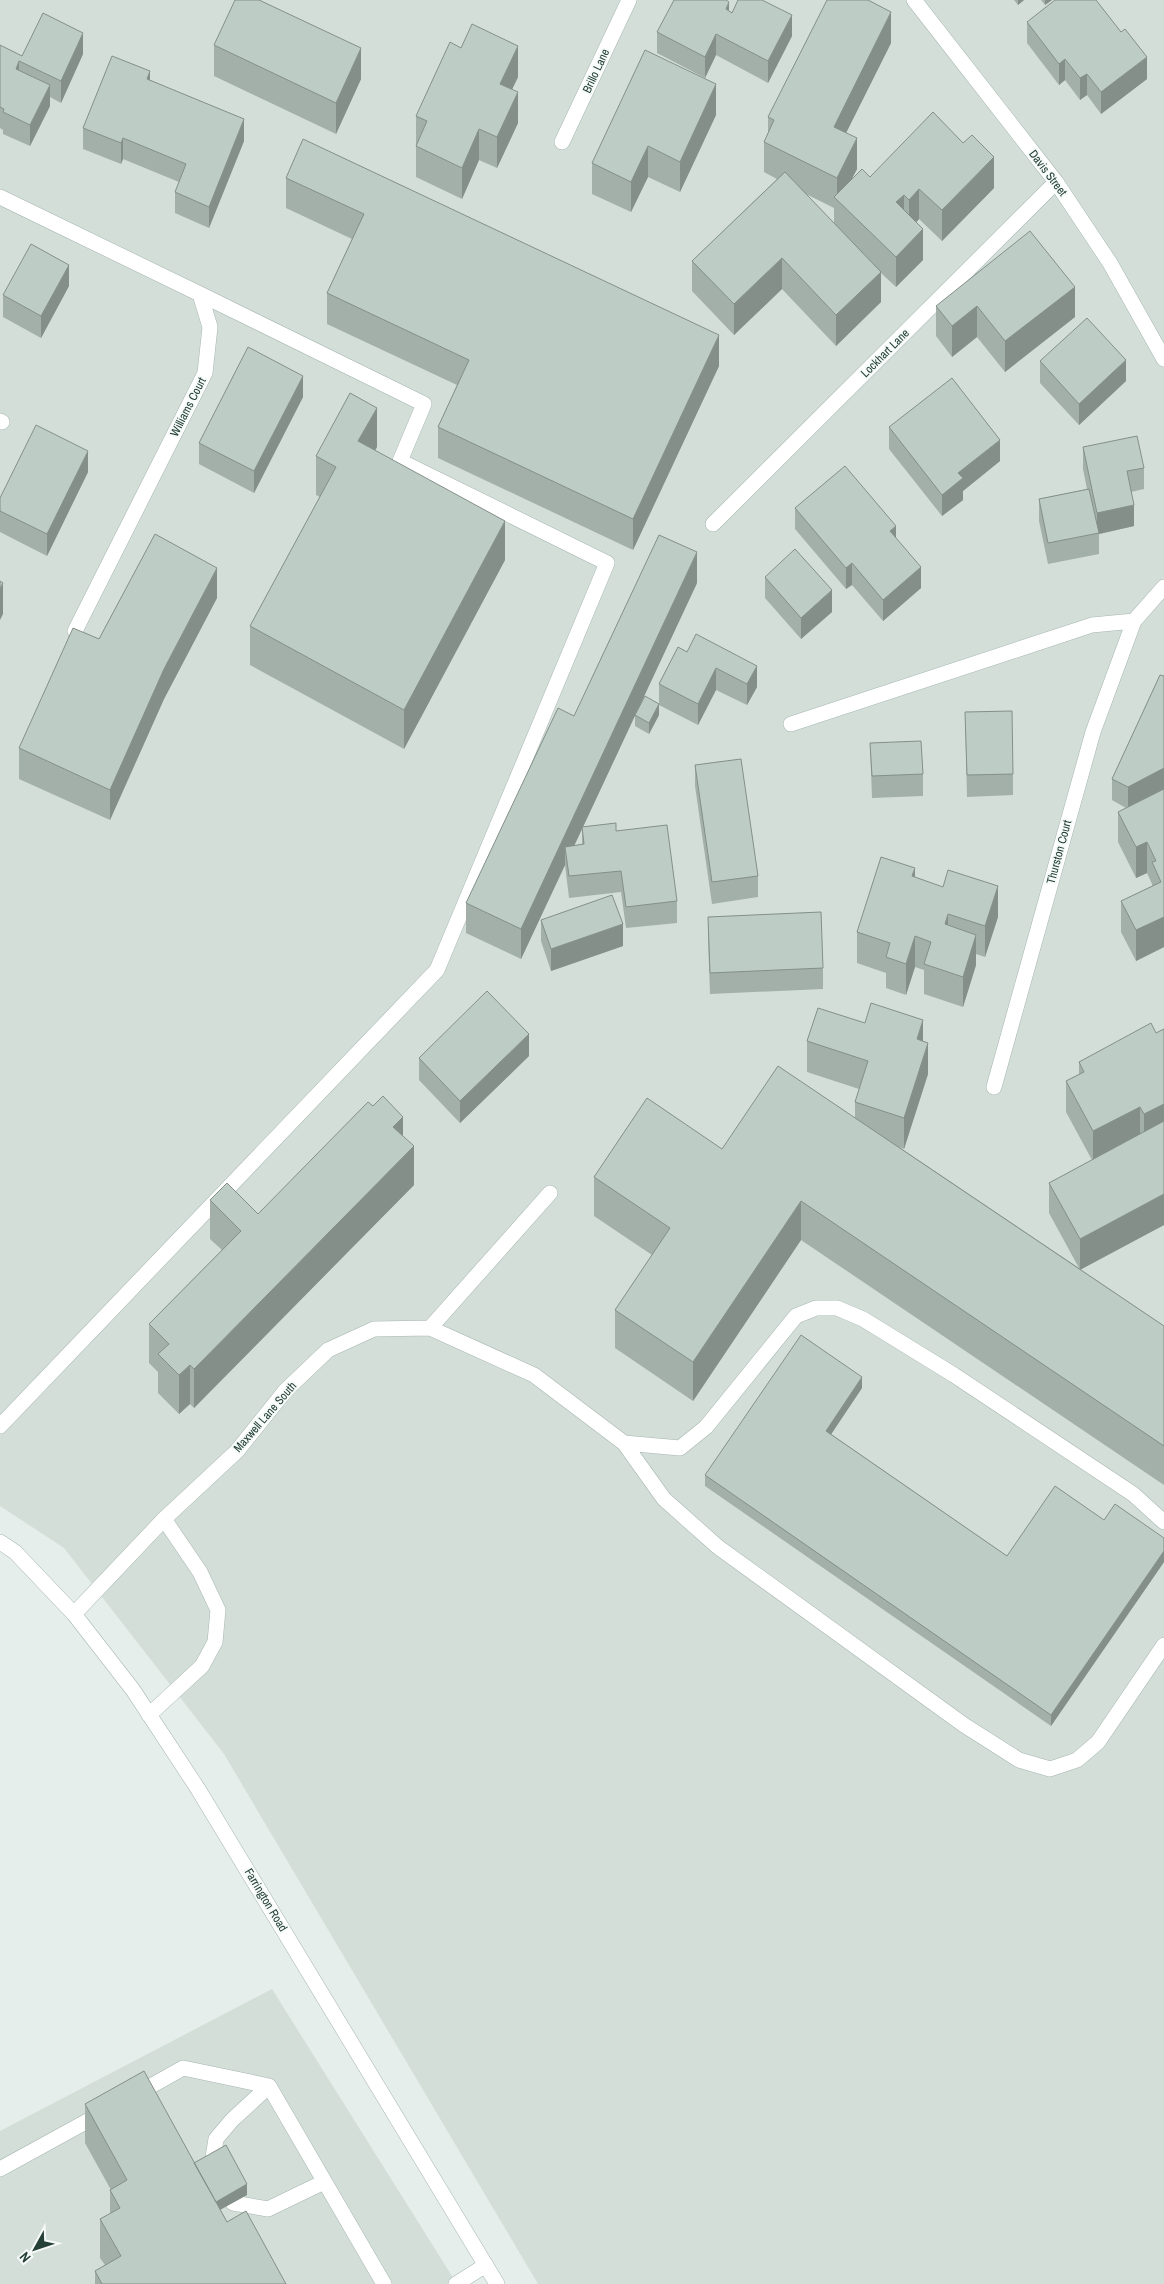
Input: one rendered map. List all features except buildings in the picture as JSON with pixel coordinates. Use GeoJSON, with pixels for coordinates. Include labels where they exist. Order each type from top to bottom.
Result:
{"type":"FeatureCollection","features":[{"type":"Feature","properties":{"kind":"street","name":"Brillo Lane"},"geometry":{"type":"LineString","coordinates":[[562,142],[629,0]]}},
{"type":"Feature","properties":{"kind":"street","name":"Davis Street"},"geometry":{"type":"LineString","coordinates":[[914,0],[1056,182],[1110,263],[1164,359]]}},
{"type":"Feature","properties":{"kind":"street","name":"Lockhart Lane"},"geometry":{"type":"LineString","coordinates":[[713,524],[1056,182]]}},
{"type":"Feature","properties":{"kind":"street"},"geometry":{"type":"LineString","coordinates":[[0,197],[424,404],[400,461],[607,563],[437,970],[0,1426]]}},
{"type":"Feature","properties":{"kind":"street","name":"Williams Court"},"geometry":{"type":"LineString","coordinates":[[75,631],[205,373],[210,327],[200,294]]}},
{"type":"Feature","properties":{"kind":"street","name":"Thurston Court"},"geometry":{"type":"LineString","coordinates":[[994,1087],[1092,732],[1134,621],[1164,587]]}},
{"type":"Feature","properties":{"kind":"street"},"geometry":{"type":"LineString","coordinates":[[791,724],[1092,625],[1134,621]]}},
{"type":"Feature","properties":{"kind":"street"},"geometry":{"type":"LineString","coordinates":[[430,1328],[550,1193]]}},
{"type":"Feature","properties":{"kind":"street"},"geometry":{"type":"LineString","coordinates":[[624,1443],[680,1448],[706,1427],[796,1316],[816,1308],[837,1308],[863,1318],[954,1375],[1133,1494],[1164,1522]]}},
{"type":"Feature","properties":{"kind":"street","name":"Maxwell Lane South"},"geometry":{"type":"LineString","coordinates":[[74,1614],[164,1519],[237,1451],[285,1391],[328,1350],[374,1330],[430,1328],[534,1375],[624,1443]]}},
{"type":"Feature","properties":{"kind":"street"},"geometry":{"type":"LineString","coordinates":[[624,1443],[664,1499],[718,1547],[964,1725],[1019,1760],[1050,1769],[1078,1760],[1098,1742],[1164,1645]]}},
{"type":"Feature","properties":{"kind":"street"},"geometry":{"type":"LineString","coordinates":[[149,1715],[202,1666],[215,1642],[218,1610],[200,1572],[164,1519]]}},
{"type":"Feature","properties":{"kind":"street","name":"Farrington Road"},"geometry":{"type":"LineString","coordinates":[[0,1542],[15,1552],[74,1614],[133,1690],[198,1789],[497,2284]]}},
{"type":"Feature","properties":{"kind":"street"},"geometry":{"type":"LineString","coordinates":[[0,2169],[183,2068],[269,2086],[384,2284]]}},
{"type":"Feature","properties":{"kind":"street"},"geometry":{"type":"LineString","coordinates":[[212,2164],[216,2140],[232,2120],[269,2086]]}},
{"type":"Feature","properties":{"kind":"street"},"geometry":{"type":"LineString","coordinates":[[233,2203],[268,2209],[324,2182]]}},
{"type":"Feature","properties":{"kind":"street"},"geometry":{"type":"LineString","coordinates":[[456,2284],[486,2265]]}},
{"type":"Feature","properties":{"kind":"shaded area"},"geometry":{"type":"Polygon","coordinates":[[[0,0],[1164,0],[1164,2284],[538,2284],[224,1754],[64,1548],[0,1506],[0,0]]]}},
{"type":"Feature","properties":{"kind":"shaded area"},"geometry":{"type":"Polygon","coordinates":[[[272,1989],[457,2284],[0,2284],[0,2131],[272,1989]]]}}]}
